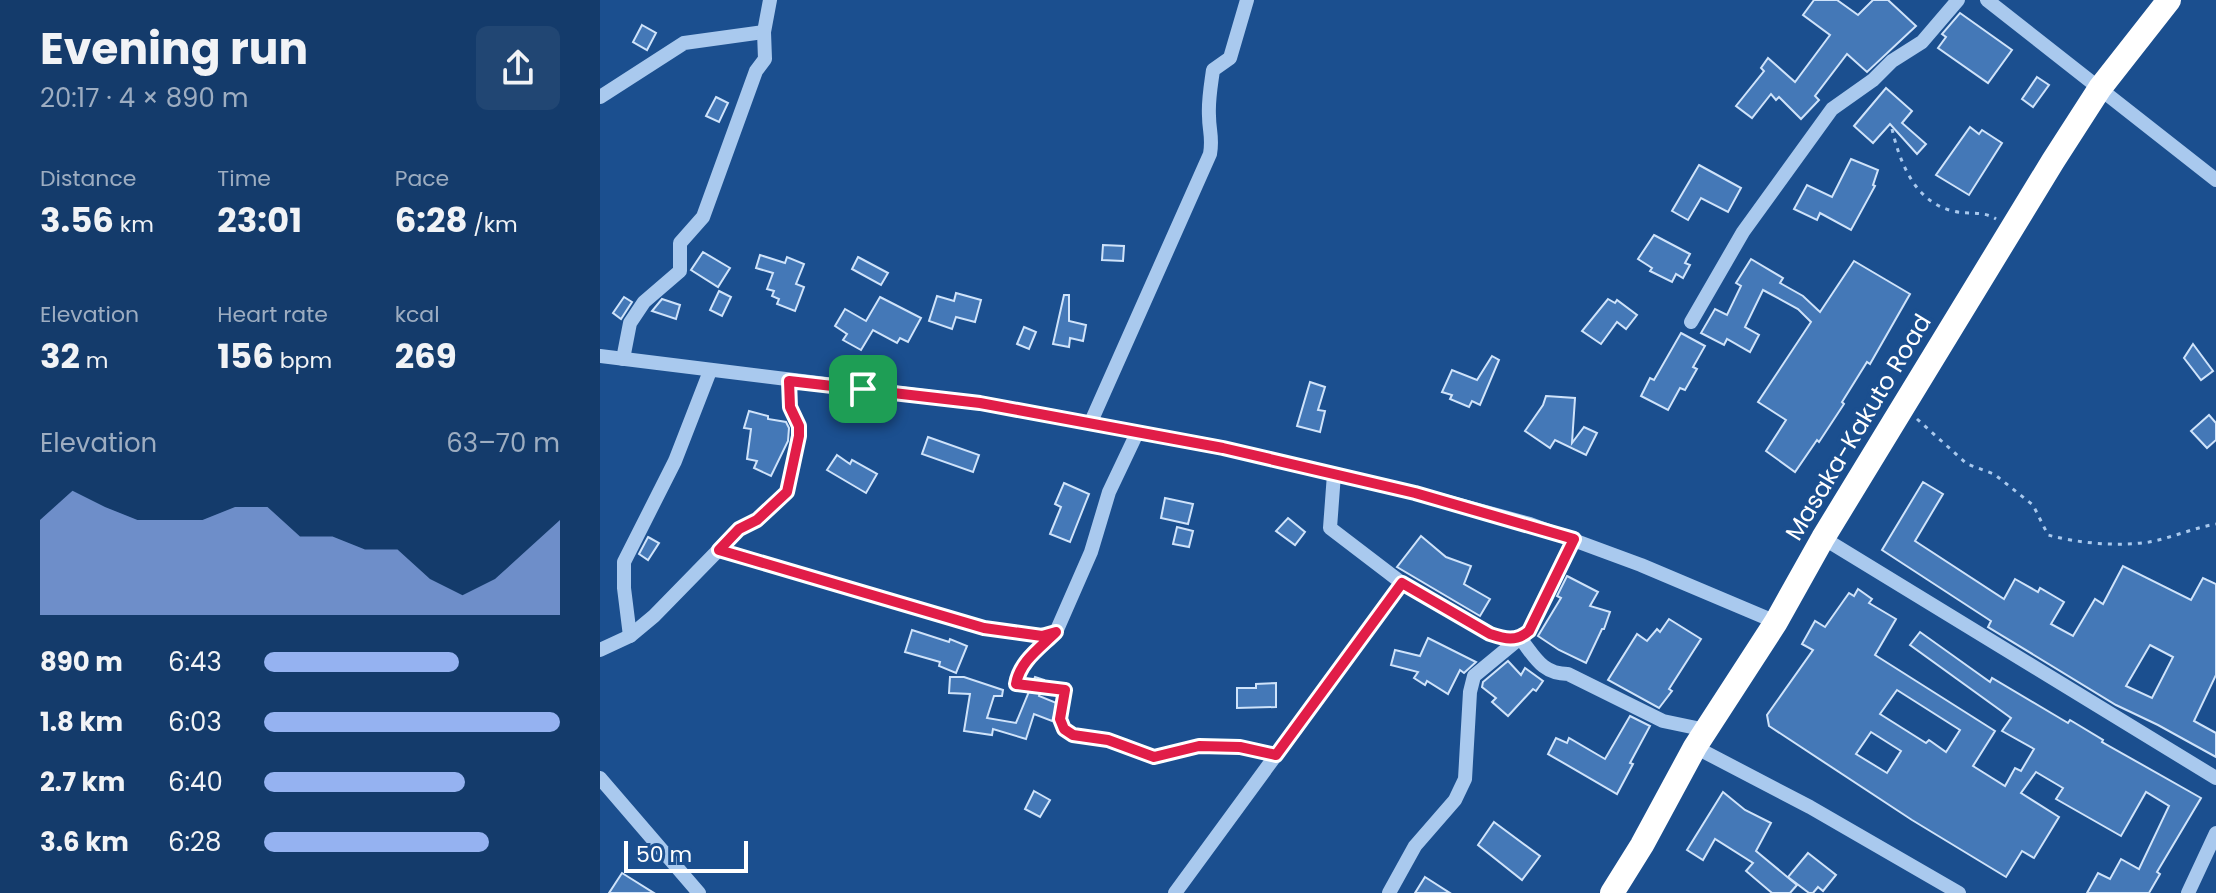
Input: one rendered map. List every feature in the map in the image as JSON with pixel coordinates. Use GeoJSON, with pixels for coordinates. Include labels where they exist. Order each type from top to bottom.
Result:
{"type":"FeatureCollection","features":[{"type":"Feature","properties":{"kind":"highway","name":"Masaka-Kakuto Road"},"geometry":{"type":"LineString","coordinates":[[1612,893],[1700,738],[1776,622],[1823,538],[2011,228],[2100,88],[2169,0]]}},
{"type":"Feature","properties":{"kind":"street"},"geometry":{"type":"LineString","coordinates":[[623,359],[630,323],[644,302],[680,271],[680,243],[703,217],[756,71],[765,59],[764,32],[770,0]]}},
{"type":"Feature","properties":{"kind":"street"},"geometry":{"type":"LineString","coordinates":[[1090,424],[1210,154],[1213,136],[1209,104],[1213,70],[1230,58],[1247,0]]}},
{"type":"Feature","properties":{"kind":"street"},"geometry":{"type":"LineString","coordinates":[[1691,322],[1743,232],[1832,109],[1873,80],[1892,61],[1922,42],[1958,0]]}},
{"type":"Feature","properties":{"kind":"street"},"geometry":{"type":"LineString","coordinates":[[1987,0],[2216,180]]}},
{"type":"Feature","properties":{"kind":"street"},"geometry":{"type":"LineString","coordinates":[[600,97],[684,43],[764,32]]}},
{"type":"Feature","properties":{"kind":"street"},"geometry":{"type":"LineString","coordinates":[[600,356],[980,403],[1223,448],[1415,493],[1574,539],[1776,622]]}},
{"type":"Feature","properties":{"kind":"street"},"geometry":{"type":"LineString","coordinates":[[630,636],[624,562],[675,461],[710,371]]}},
{"type":"Feature","properties":{"kind":"street"},"geometry":{"type":"LineString","coordinates":[[600,650],[630,636],[654,616],[739,529],[757,520],[787,492],[799,436],[799,426],[790,407],[789,381]]}},
{"type":"Feature","properties":{"kind":"street"},"geometry":{"type":"LineString","coordinates":[[719,550],[984,628],[1042,636],[1056,632],[1091,552],[1109,492],[1137,433]]}},
{"type":"Feature","properties":{"kind":"street"},"geometry":{"type":"LineString","coordinates":[[1334,474],[1330,528],[1402,583],[1490,634],[1505,639],[1520,638]]}},
{"type":"Feature","properties":{"kind":"street"},"geometry":{"type":"LineString","coordinates":[[1823,538],[2216,778]]}},
{"type":"Feature","properties":{"kind":"street"},"geometry":{"type":"LineString","coordinates":[[1389,893],[1415,846],[1461,791],[1465,779],[1470,692],[1474,676],[1529,631],[1574,539]]}},
{"type":"Feature","properties":{"kind":"street"},"geometry":{"type":"LineString","coordinates":[[1175,893],[1402,583]]}},
{"type":"Feature","properties":{"kind":"street"},"geometry":{"type":"LineString","coordinates":[[1520,638],[1546,670],[1554,674],[1568,674],[1700,738],[1810,807],[1959,893]]}},
{"type":"Feature","properties":{"kind":"street"},"geometry":{"type":"LineString","coordinates":[[600,778],[699,893]]}},
{"type":"Feature","properties":{"kind":"street"},"geometry":{"type":"LineString","coordinates":[[2188,893],[2216,833]]}},
{"type":"Feature","properties":{"kind":"path"},"geometry":{"type":"LineString","coordinates":[[1892,129],[1900,161],[1909,179],[1930,199],[1954,212],[1990,215],[2011,228]]}},
{"type":"Feature","properties":{"kind":"path"},"geometry":{"type":"LineString","coordinates":[[1903,406],[1967,464],[1994,474],[2033,505],[2048,535],[2108,543],[2148,542],[2216,524]]}},
{"type":"Feature","properties":{"kind":"path"},"geometry":{"type":"LineString","coordinates":[[1056,632],[1024,663],[1018,672],[1016,684],[1065,690],[1060,719],[1064,729],[1073,735],[1108,740],[1154,757],[1199,746],[1240,747],[1276,755]]}},
{"type":"Feature","properties":{"kind":"building"},"geometry":{"type":"Polygon","coordinates":[[[1814,0],[1837,0],[1858,15],[1873,0],[1888,0],[1916,26],[1867,72],[1847,54],[1815,96],[1819,100],[1801,119],[1779,97],[1776,100],[1771,94],[1752,118],[1736,106],[1764,71],[1761,68],[1768,58],[1795,82],[1830,35],[1803,15],[1814,0]]]}},
{"type":"Feature","properties":{"kind":"building"},"geometry":{"type":"Polygon","coordinates":[[[1960,13],[2012,50],[1988,83],[1938,48],[1946,37],[1942,34],[1960,13]]]}},
{"type":"Feature","properties":{"kind":"building"},"geometry":{"type":"Polygon","coordinates":[[[642,25],[656,33],[647,50],[633,42],[642,25]]]}},
{"type":"Feature","properties":{"kind":"building"},"geometry":{"type":"Polygon","coordinates":[[[2037,77],[2049,85],[2033,107],[2022,99],[2037,77]]]}},
{"type":"Feature","properties":{"kind":"building"},"geometry":{"type":"Polygon","coordinates":[[[1886,88],[1912,111],[1902,123],[1926,144],[1917,154],[1890,124],[1873,143],[1854,126],[1886,88]]]}},
{"type":"Feature","properties":{"kind":"building"},"geometry":{"type":"Polygon","coordinates":[[[716,97],[728,103],[719,122],[706,116],[716,97]]]}},
{"type":"Feature","properties":{"kind":"building"},"geometry":{"type":"Polygon","coordinates":[[[1970,127],[1979,134],[1982,130],[2002,143],[1969,195],[1936,175],[1970,127]]]}},
{"type":"Feature","properties":{"kind":"building"},"geometry":{"type":"Polygon","coordinates":[[[1851,159],[1878,170],[1875,186],[1851,230],[1820,213],[1817,220],[1794,209],[1807,185],[1832,197],[1851,159]]]}},
{"type":"Feature","properties":{"kind":"building"},"geometry":{"type":"Polygon","coordinates":[[[1699,165],[1741,188],[1728,212],[1701,198],[1688,220],[1672,211],[1699,165]]]}},
{"type":"Feature","properties":{"kind":"building"},"geometry":{"type":"Polygon","coordinates":[[[1654,235],[1690,254],[1685,263],[1690,265],[1683,278],[1676,274],[1672,282],[1650,271],[1652,268],[1638,259],[1654,235]]]}},
{"type":"Feature","properties":{"kind":"building"},"geometry":{"type":"Polygon","coordinates":[[[1103,245],[1124,246],[1123,261],[1102,260],[1103,245]]]}},
{"type":"Feature","properties":{"kind":"building"},"geometry":{"type":"Polygon","coordinates":[[[703,252],[730,268],[718,287],[691,270],[703,252]]]}},
{"type":"Feature","properties":{"kind":"building"},"geometry":{"type":"Polygon","coordinates":[[[760,255],[785,263],[787,257],[804,264],[796,284],[804,287],[795,311],[777,304],[779,299],[772,296],[774,291],[767,289],[773,273],[756,268],[760,255]]]}},
{"type":"Feature","properties":{"kind":"building"},"geometry":{"type":"Polygon","coordinates":[[[858,257],[888,273],[881,285],[852,269],[858,257]]]}},
{"type":"Feature","properties":{"kind":"building"},"geometry":{"type":"Polygon","coordinates":[[[1751,259],[1783,278],[1780,283],[1803,296],[1820,312],[1854,261],[1910,294],[1870,364],[1867,362],[1842,402],[1844,404],[1795,472],[1766,451],[1786,420],[1758,402],[1811,322],[1798,309],[1763,290],[1745,327],[1759,335],[1750,352],[1727,339],[1724,345],[1701,333],[1715,309],[1727,315],[1741,286],[1736,283],[1751,259]]]}},
{"type":"Feature","properties":{"kind":"building"},"geometry":{"type":"Polygon","coordinates":[[[719,291],[731,297],[722,316],[710,310],[719,291]]]}},
{"type":"Feature","properties":{"kind":"building"},"geometry":{"type":"Polygon","coordinates":[[[956,293],[981,300],[975,322],[956,317],[952,329],[929,321],[937,296],[954,301],[956,293]]]}},
{"type":"Feature","properties":{"kind":"building"},"geometry":{"type":"Polygon","coordinates":[[[1064,295],[1069,295],[1069,321],[1086,325],[1083,341],[1070,338],[1069,347],[1053,344],[1064,295]]]}},
{"type":"Feature","properties":{"kind":"building"},"geometry":{"type":"Polygon","coordinates":[[[624,297],[632,302],[621,319],[613,313],[624,297]]]}},
{"type":"Feature","properties":{"kind":"building"},"geometry":{"type":"Polygon","coordinates":[[[880,297],[921,318],[908,342],[900,338],[897,343],[873,330],[861,350],[843,340],[847,334],[835,326],[845,309],[866,321],[880,297]]]}},
{"type":"Feature","properties":{"kind":"building"},"geometry":{"type":"Polygon","coordinates":[[[662,299],[680,305],[676,319],[652,311],[662,299]]]}},
{"type":"Feature","properties":{"kind":"building"},"geometry":{"type":"Polygon","coordinates":[[[1608,299],[1615,303],[1617,300],[1637,315],[1626,329],[1617,322],[1601,344],[1582,331],[1608,299]]]}},
{"type":"Feature","properties":{"kind":"building"},"geometry":{"type":"Polygon","coordinates":[[[1024,327],[1036,332],[1029,349],[1017,344],[1024,327]]]}},
{"type":"Feature","properties":{"kind":"building"},"geometry":{"type":"Polygon","coordinates":[[[1681,333],[1705,346],[1685,390],[1680,388],[1668,410],[1641,396],[1681,333]]]}},
{"type":"Feature","properties":{"kind":"building"},"geometry":{"type":"Polygon","coordinates":[[[2193,344],[2213,371],[2201,380],[2184,358],[2193,344]]]}},
{"type":"Feature","properties":{"kind":"building"},"geometry":{"type":"Polygon","coordinates":[[[1492,356],[1499,360],[1480,405],[1472,401],[1469,407],[1442,392],[1452,370],[1477,380],[1492,356]]]}},
{"type":"Feature","properties":{"kind":"building"},"geometry":{"type":"Polygon","coordinates":[[[1310,382],[1325,387],[1318,410],[1325,411],[1320,432],[1297,426],[1310,382]]]}},
{"type":"Feature","properties":{"kind":"building"},"geometry":{"type":"Polygon","coordinates":[[[1546,396],[1575,398],[1572,443],[1584,427],[1597,433],[1586,455],[1555,440],[1550,448],[1525,431],[1546,396]]]}},
{"type":"Feature","properties":{"kind":"building"},"geometry":{"type":"Polygon","coordinates":[[[749,411],[786,422],[789,428],[788,441],[771,476],[754,468],[757,461],[747,459],[751,429],[744,428],[749,411]]]}},
{"type":"Feature","properties":{"kind":"building"},"geometry":{"type":"Polygon","coordinates":[[[2209,415],[2216,423],[2216,440],[2207,448],[2191,431],[2209,415]]]}},
{"type":"Feature","properties":{"kind":"building"},"geometry":{"type":"Polygon","coordinates":[[[928,437],[979,455],[973,472],[922,454],[928,437]]]}},
{"type":"Feature","properties":{"kind":"building"},"geometry":{"type":"Polygon","coordinates":[[[837,455],[850,464],[852,460],[877,474],[866,493],[827,470],[837,455]]]}},
{"type":"Feature","properties":{"kind":"building"},"geometry":{"type":"Polygon","coordinates":[[[1923,482],[1943,494],[1915,541],[2004,599],[2015,579],[2038,592],[2040,588],[2064,602],[2051,624],[2073,636],[2095,599],[2103,604],[2123,566],[2191,600],[2203,578],[2216,584],[2216,675],[2194,721],[2216,733],[2216,757],[2116,705],[1988,627],[1991,621],[1882,550],[1923,482]],[[2150,645],[2126,686],[2152,698],[2173,657],[2150,645]]]}},
{"type":"Feature","properties":{"kind":"building"},"geometry":{"type":"Polygon","coordinates":[[[1064,483],[1089,494],[1070,542],[1050,534],[1061,507],[1055,504],[1064,483]]]}},
{"type":"Feature","properties":{"kind":"building"},"geometry":{"type":"Polygon","coordinates":[[[1165,498],[1193,504],[1188,524],[1161,518],[1165,498]]]}},
{"type":"Feature","properties":{"kind":"building"},"geometry":{"type":"Polygon","coordinates":[[[1288,518],[1305,532],[1295,545],[1276,531],[1288,518]]]}},
{"type":"Feature","properties":{"kind":"building"},"geometry":{"type":"Polygon","coordinates":[[[1177,527],[1193,531],[1189,547],[1173,544],[1177,527]]]}},
{"type":"Feature","properties":{"kind":"building"},"geometry":{"type":"Polygon","coordinates":[[[1421,536],[1446,557],[1471,566],[1464,584],[1490,599],[1480,616],[1397,567],[1421,536]]]}},
{"type":"Feature","properties":{"kind":"building"},"geometry":{"type":"Polygon","coordinates":[[[648,537],[659,543],[648,560],[639,554],[648,537]]]}},
{"type":"Feature","properties":{"kind":"building"},"geometry":{"type":"Polygon","coordinates":[[[1567,576],[1598,592],[1590,606],[1610,612],[1586,663],[1538,636],[1561,598],[1557,596],[1567,576]]]}},
{"type":"Feature","properties":{"kind":"building"},"geometry":{"type":"Polygon","coordinates":[[[1858,589],[1872,599],[1869,603],[1896,619],[1875,655],[1995,731],[1973,766],[2005,786],[2015,768],[2021,771],[2034,749],[2002,731],[2011,718],[1910,645],[1920,632],[1990,682],[1992,678],[2068,723],[2070,720],[2102,742],[2201,798],[2157,872],[2160,874],[2149,893],[2087,893],[2098,873],[2110,879],[2121,859],[2139,869],[2169,806],[2146,792],[2121,836],[2056,799],[2063,788],[2036,772],[2021,793],[2059,817],[2034,858],[2022,851],[2006,877],[1912,820],[1769,726],[1767,715],[1813,650],[1802,644],[1815,621],[1825,627],[1849,593],[1854,596],[1858,589]],[[1897,690],[1880,714],[1946,752],[1960,730],[1897,690]],[[1871,732],[1856,754],[1887,773],[1901,751],[1871,732]]]}},
{"type":"Feature","properties":{"kind":"building"},"geometry":{"type":"Polygon","coordinates":[[[1669,619],[1701,639],[1659,708],[1608,680],[1637,634],[1647,641],[1657,629],[1660,632],[1669,619]]]}},
{"type":"Feature","properties":{"kind":"building"},"geometry":{"type":"Polygon","coordinates":[[[912,630],[967,646],[956,673],[939,666],[940,662],[905,652],[912,630]]]}},
{"type":"Feature","properties":{"kind":"building"},"geometry":{"type":"Polygon","coordinates":[[[1428,638],[1476,662],[1464,673],[1460,670],[1448,694],[1427,681],[1425,685],[1414,678],[1418,672],[1391,665],[1395,650],[1420,656],[1428,638]]]}},
{"type":"Feature","properties":{"kind":"building"},"geometry":{"type":"Polygon","coordinates":[[[1508,661],[1521,675],[1525,668],[1543,681],[1508,716],[1492,702],[1496,698],[1482,687],[1483,682],[1508,661]]]}},
{"type":"Feature","properties":{"kind":"building"},"geometry":{"type":"Polygon","coordinates":[[[950,677],[964,677],[1003,690],[1002,696],[994,696],[987,718],[1016,723],[1035,677],[1044,680],[1039,696],[1059,704],[1052,721],[1034,714],[1026,739],[993,729],[992,735],[964,731],[970,694],[949,693],[950,677]]]}},
{"type":"Feature","properties":{"kind":"building"},"geometry":{"type":"Polygon","coordinates":[[[1276,683],[1276,707],[1237,708],[1237,688],[1256,688],[1256,684],[1276,683]]]}},
{"type":"Feature","properties":{"kind":"building"},"geometry":{"type":"Polygon","coordinates":[[[1630,716],[1650,726],[1617,794],[1548,754],[1556,738],[1567,743],[1569,738],[1605,759],[1630,716]]]}},
{"type":"Feature","properties":{"kind":"building"},"geometry":{"type":"Polygon","coordinates":[[[1034,791],[1050,800],[1040,817],[1025,809],[1034,791]]]}},
{"type":"Feature","properties":{"kind":"building"},"geometry":{"type":"Polygon","coordinates":[[[1723,792],[1745,810],[1771,823],[1756,851],[1797,885],[1790,893],[1772,893],[1746,871],[1753,863],[1715,839],[1703,860],[1687,850],[1723,792]]]}},
{"type":"Feature","properties":{"kind":"building"},"geometry":{"type":"Polygon","coordinates":[[[1494,822],[1540,856],[1522,880],[1478,845],[1494,822]]]}},
{"type":"Feature","properties":{"kind":"building"},"geometry":{"type":"Polygon","coordinates":[[[1808,853],[1836,875],[1823,891],[1818,887],[1809,893],[1788,877],[1808,853]]]}},
{"type":"Feature","properties":{"kind":"building"},"geometry":{"type":"Polygon","coordinates":[[[622,873],[654,893],[609,893],[622,873]]]}},
{"type":"Feature","properties":{"kind":"building"},"geometry":{"type":"Polygon","coordinates":[[[1425,877],[1450,893],[1415,893],[1425,877]]]}},
{"type":"Feature","properties":{"kind":"route"},"geometry":{"type":"LineString","coordinates":[[789,381],[863,389],[980,403],[1223,448],[1415,493],[1574,539],[1529,631],[1520,638],[1505,639],[1490,634],[1402,583],[1276,755],[1240,747],[1199,746],[1154,757],[1127,745],[1073,735],[1064,729],[1060,719],[1065,690],[1016,684],[1018,672],[1024,663],[1056,632],[1042,636],[984,628],[719,550],[739,529],[757,520],[787,492],[799,436],[799,426],[790,407],[789,381]]}}]}
